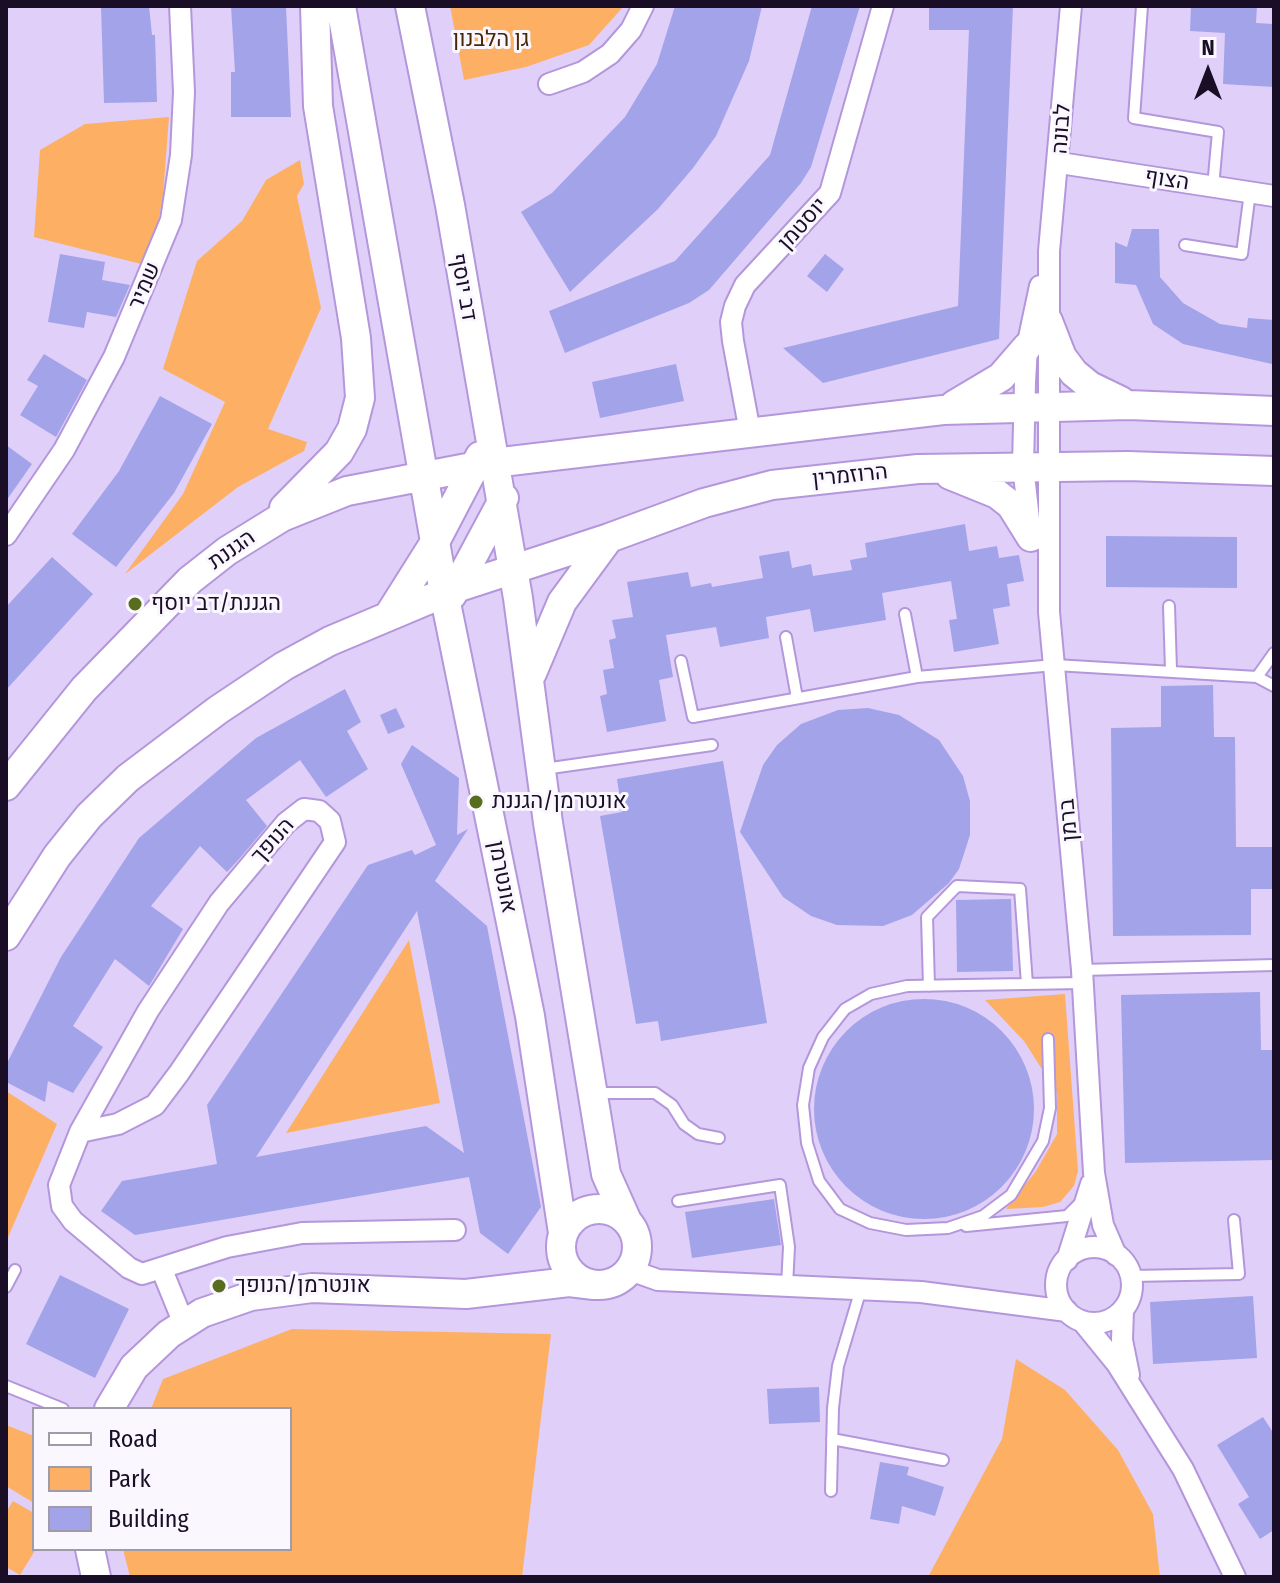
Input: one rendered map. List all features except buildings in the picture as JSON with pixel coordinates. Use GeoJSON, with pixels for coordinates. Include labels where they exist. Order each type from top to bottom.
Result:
{"type":"FeatureCollection","features":[{"type":"Feature","properties":{"kind":"main road"},"geometry":{"type":"LineString","coordinates":[[260,530],[339,452],[352,429],[360,398],[356,338],[318,106],[315,6]]}},
{"type":"Feature","properties":{"kind":"main road"},"geometry":{"type":"LineString","coordinates":[[341,6],[422,476]]}},
{"type":"Feature","properties":{"kind":"main road","name":"דב יוסף"},"geometry":{"type":"LineString","coordinates":[[410,6],[450,205],[488,433],[485,465],[501,503],[513,568]]}},
{"type":"Feature","properties":{"kind":"main road"},"geometry":{"type":"LineString","coordinates":[[1048,321],[1057,347],[1074,373],[1090,386],[1129,405]]}},
{"type":"Feature","properties":{"kind":"main road"},"geometry":{"type":"LineString","coordinates":[[943,410],[1001,377],[1027,347]]}},
{"type":"Feature","properties":{"kind":"main road"},"geometry":{"type":"LineString","coordinates":[[389,615],[485,465],[943,410],[1036,405],[1129,405],[1274,411]]}},
{"type":"Feature","properties":{"kind":"main road"},"geometry":{"type":"LineString","coordinates":[[6,936],[57,856],[89,816],[128,778],[218,710],[284,666],[389,615],[449,596],[501,503],[530,459]]}},
{"type":"Feature","properties":{"kind":"main road","name":"הגננת"},"geometry":{"type":"LineString","coordinates":[[6,786],[84,689],[141,627],[190,580],[260,530],[325,498],[485,465]]}},
{"type":"Feature","properties":{"kind":"main road","name":"הרוזמרין"},"geometry":{"type":"LineString","coordinates":[[449,596],[513,568],[737,493],[772,485],[918,469],[1035,466],[1274,471]]}},
{"type":"Feature","properties":{"kind":"main road"},"geometry":{"type":"LineString","coordinates":[[918,469],[955,476],[997,494],[1011,505],[1031,537]]}},
{"type":"Feature","properties":{"kind":"main road","name":"אונטרמן"},"geometry":{"type":"LineString","coordinates":[[422,476],[449,596],[530,1016],[561,1241]]}},
{"type":"Feature","properties":{"kind":"main road"},"geometry":{"type":"LineString","coordinates":[[531,678],[545,636],[562,602],[609,538]]}},
{"type":"Feature","properties":{"kind":"main road"},"geometry":{"type":"LineString","coordinates":[[110,1407],[134,1367],[184,1324],[227,1303],[300,1289],[499,1292],[569,1282],[594,1285],[620,1280],[630,1270],[637,1246],[606,1174],[548,823],[531,678],[513,568]]}},
{"type":"Feature","properties":{"kind":"main road"},"geometry":{"type":"LineString","coordinates":[[499,1292],[541,1268],[580,1213],[606,1209],[627,1221]]}},
{"type":"Feature","properties":{"kind":"main road"},"geometry":{"type":"LineString","coordinates":[[561,1241],[570,1273],[594,1285]]}},
{"type":"Feature","properties":{"kind":"main road"},"geometry":{"type":"LineString","coordinates":[[90,1551],[96,1577]]}},
{"type":"Feature","properties":{"kind":"street","name":"שמיר"},"geometry":{"type":"LineString","coordinates":[[6,535],[64,450],[114,357],[171,220],[181,155],[184,92],[180,6]]}},
{"type":"Feature","properties":{"kind":"street"},"geometry":{"type":"LineString","coordinates":[[549,84],[583,72],[610,54],[631,30],[643,6]]}},
{"type":"Feature","properties":{"kind":"street","name":"יוסטמן"},"geometry":{"type":"LineString","coordinates":[[750,432],[733,341],[731,322],[735,306],[745,285],[830,193],[883,6]]}},
{"type":"Feature","properties":{"kind":"street","name":"לבונה"},"geometry":{"type":"LineString","coordinates":[[1036,405],[1027,347],[1049,251],[1060,163],[1071,6]]}},
{"type":"Feature","properties":{"kind":"street","name":"הצוף"},"geometry":{"type":"LineString","coordinates":[[1060,163],[1274,196]]}},
{"type":"Feature","properties":{"kind":"street","name":"לבונה"},"geometry":{"type":"LineString","coordinates":[[1035,466],[1036,405],[1048,321],[1049,251]]}},
{"type":"Feature","properties":{"kind":"street"},"geometry":{"type":"LineString","coordinates":[[1035,466],[1031,537],[1049,612]]}},
{"type":"Feature","properties":{"kind":"street","name":"ברמן"},"geometry":{"type":"LineString","coordinates":[[1035,466],[1082,976],[1094,1173]]}},
{"type":"Feature","properties":{"kind":"street","name":"הנופך"},"geometry":{"type":"LineString","coordinates":[[80,1132],[118,1124],[155,1105],[179,1073],[329,854],[335,842],[330,821],[319,811],[304,809],[286,823],[219,903],[148,1011],[80,1132],[59,1185],[62,1206],[73,1221],[129,1268],[142,1274],[227,1247],[302,1233],[455,1230]]}},
{"type":"Feature","properties":{"kind":"street"},"geometry":{"type":"LineString","coordinates":[[1094,1173],[1063,1264],[1057,1294],[1101,1342],[1134,1390],[1183,1469],[1235,1577]]}},
{"type":"Feature","properties":{"kind":"street"},"geometry":{"type":"LineString","coordinates":[[1094,1173],[1103,1225],[1116,1255],[1131,1276],[1129,1299],[1123,1310],[1122,1340],[1134,1390]]}},
{"type":"Feature","properties":{"kind":"street"},"geometry":{"type":"LineString","coordinates":[[1008,1302],[1031,1295],[1063,1264],[1092,1248],[1116,1255]]}},
{"type":"Feature","properties":{"kind":"street"},"geometry":{"type":"LineString","coordinates":[[162,1270],[184,1324]]}},
{"type":"Feature","properties":{"kind":"street"},"geometry":{"type":"LineString","coordinates":[[630,1270],[658,1280],[861,1289],[1008,1302],[1100,1323],[1123,1310]]}},
{"type":"Feature","properties":{"kind":"lane"},"geometry":{"type":"LineString","coordinates":[[1142,6],[1134,118],[1218,132],[1213,187]]}},
{"type":"Feature","properties":{"kind":"lane"},"geometry":{"type":"LineString","coordinates":[[1185,245],[1242,254],[1250,192]]}},
{"type":"Feature","properties":{"kind":"lane"},"geometry":{"type":"LineString","coordinates":[[1169,606],[1171,670]]}},
{"type":"Feature","properties":{"kind":"lane"},"geometry":{"type":"LineString","coordinates":[[905,614],[917,677]]}},
{"type":"Feature","properties":{"kind":"lane"},"geometry":{"type":"LineString","coordinates":[[786,637],[797,698]]}},
{"type":"Feature","properties":{"kind":"lane"},"geometry":{"type":"LineString","coordinates":[[1257,677],[1274,653]]}},
{"type":"Feature","properties":{"kind":"lane"},"geometry":{"type":"LineString","coordinates":[[681,661],[693,717],[917,677],[1055,665],[1257,677],[1274,686]]}},
{"type":"Feature","properties":{"kind":"lane"},"geometry":{"type":"LineString","coordinates":[[543,769],[712,745]]}},
{"type":"Feature","properties":{"kind":"lane"},"geometry":{"type":"LineString","coordinates":[[929,986],[927,917],[957,886],[1020,889],[1027,984]]}},
{"type":"Feature","properties":{"kind":"lane"},"geometry":{"type":"LineString","coordinates":[[1089,1194],[1067,1216],[948,1228],[906,1230],[870,1223],[840,1209],[819,1181],[807,1143],[803,1105],[809,1068],[818,1047],[845,1009],[871,994],[929,986],[1027,984],[1082,976],[1274,965]]}},
{"type":"Feature","properties":{"kind":"lane"},"geometry":{"type":"LineString","coordinates":[[948,1228],[983,1216],[1011,1195],[1030,1167],[1043,1141],[1050,1108],[1048,1039]]}},
{"type":"Feature","properties":{"kind":"lane"},"geometry":{"type":"LineString","coordinates":[[593,1093],[655,1093],[672,1105],[684,1124],[698,1134],[719,1138]]}},
{"type":"Feature","properties":{"kind":"lane"},"geometry":{"type":"LineString","coordinates":[[678,1201],[780,1185],[789,1247],[787,1286]]}},
{"type":"Feature","properties":{"kind":"lane"},"geometry":{"type":"LineString","coordinates":[[1131,1276],[1239,1274],[1234,1220]]}},
{"type":"Feature","properties":{"kind":"lane"},"geometry":{"type":"LineString","coordinates":[[6,1287],[15,1270]]}},
{"type":"Feature","properties":{"kind":"lane"},"geometry":{"type":"LineString","coordinates":[[831,1491],[838,1366],[861,1289]]}},
{"type":"Feature","properties":{"kind":"lane"},"geometry":{"type":"LineString","coordinates":[[6,1386],[58,1407]]}},
{"type":"Feature","properties":{"kind":"lane"},"geometry":{"type":"LineString","coordinates":[[832,1439],[943,1460]]}},
{"type":"Feature","properties":{"kind":"green space","name":"גן הלבנון"},"geometry":{"type":"Polygon","coordinates":[[[450,6],[624,6],[589,45],[526,67],[464,80],[450,6]]]}},
{"type":"Feature","properties":{"kind":"green space"},"geometry":{"type":"Polygon","coordinates":[[[169,117],[163,195],[155,240],[145,265],[34,237],[40,150],[85,124],[169,117]]]}},
{"type":"Feature","properties":{"kind":"green space"},"geometry":{"type":"Polygon","coordinates":[[[300,160],[304,184],[297,196],[321,308],[268,429],[307,442],[304,451],[238,487],[125,574],[183,494],[225,402],[163,369],[197,261],[242,221],[266,180],[300,160]]]}},
{"type":"Feature","properties":{"kind":"green space"},"geometry":{"type":"Polygon","coordinates":[[[409,940],[440,1103],[286,1133],[409,940]]]}},
{"type":"Feature","properties":{"kind":"green space"},"geometry":{"type":"Polygon","coordinates":[[[1065,994],[1078,1171],[1074,1186],[1060,1202],[1043,1207],[1006,1209],[1036,1171],[1057,1134],[1057,1093],[1024,1041],[985,1000],[1065,994]]]}},
{"type":"Feature","properties":{"kind":"green space"},"geometry":{"type":"Polygon","coordinates":[[[6,1091],[57,1124],[6,1242],[6,1091]]]}},
{"type":"Feature","properties":{"kind":"green space"},"geometry":{"type":"Polygon","coordinates":[[[292,1329],[551,1334],[522,1577],[130,1577],[124,1551],[292,1551],[292,1407],[152,1407],[163,1379],[292,1329]]]}},
{"type":"Feature","properties":{"kind":"green space"},"geometry":{"type":"Polygon","coordinates":[[[1016,1359],[1065,1390],[1118,1450],[1153,1514],[1160,1577],[928,1577],[1002,1439],[1016,1359]]]}},
{"type":"Feature","properties":{"kind":"green space"},"geometry":{"type":"Polygon","coordinates":[[[6,1425],[32,1435],[32,1502],[6,1486],[6,1425]]]}},
{"type":"Feature","properties":{"kind":"green space"},"geometry":{"type":"Polygon","coordinates":[[[13,1501],[32,1512],[32,1551],[35,1551],[20,1575],[6,1567],[6,1512],[13,1501]]]}},
{"type":"Feature","properties":{"kind":"place","name":"הגננת/דב יוסף"},"geometry":{"type":"Point","coordinates":[135,604]}},
{"type":"Feature","properties":{"kind":"place","name":"אונטרמן/הגננת"},"geometry":{"type":"Point","coordinates":[476,802]}},
{"type":"Feature","properties":{"kind":"place","name":"אונטרמן/הנופך"},"geometry":{"type":"Point","coordinates":[219,1286]}}]}
